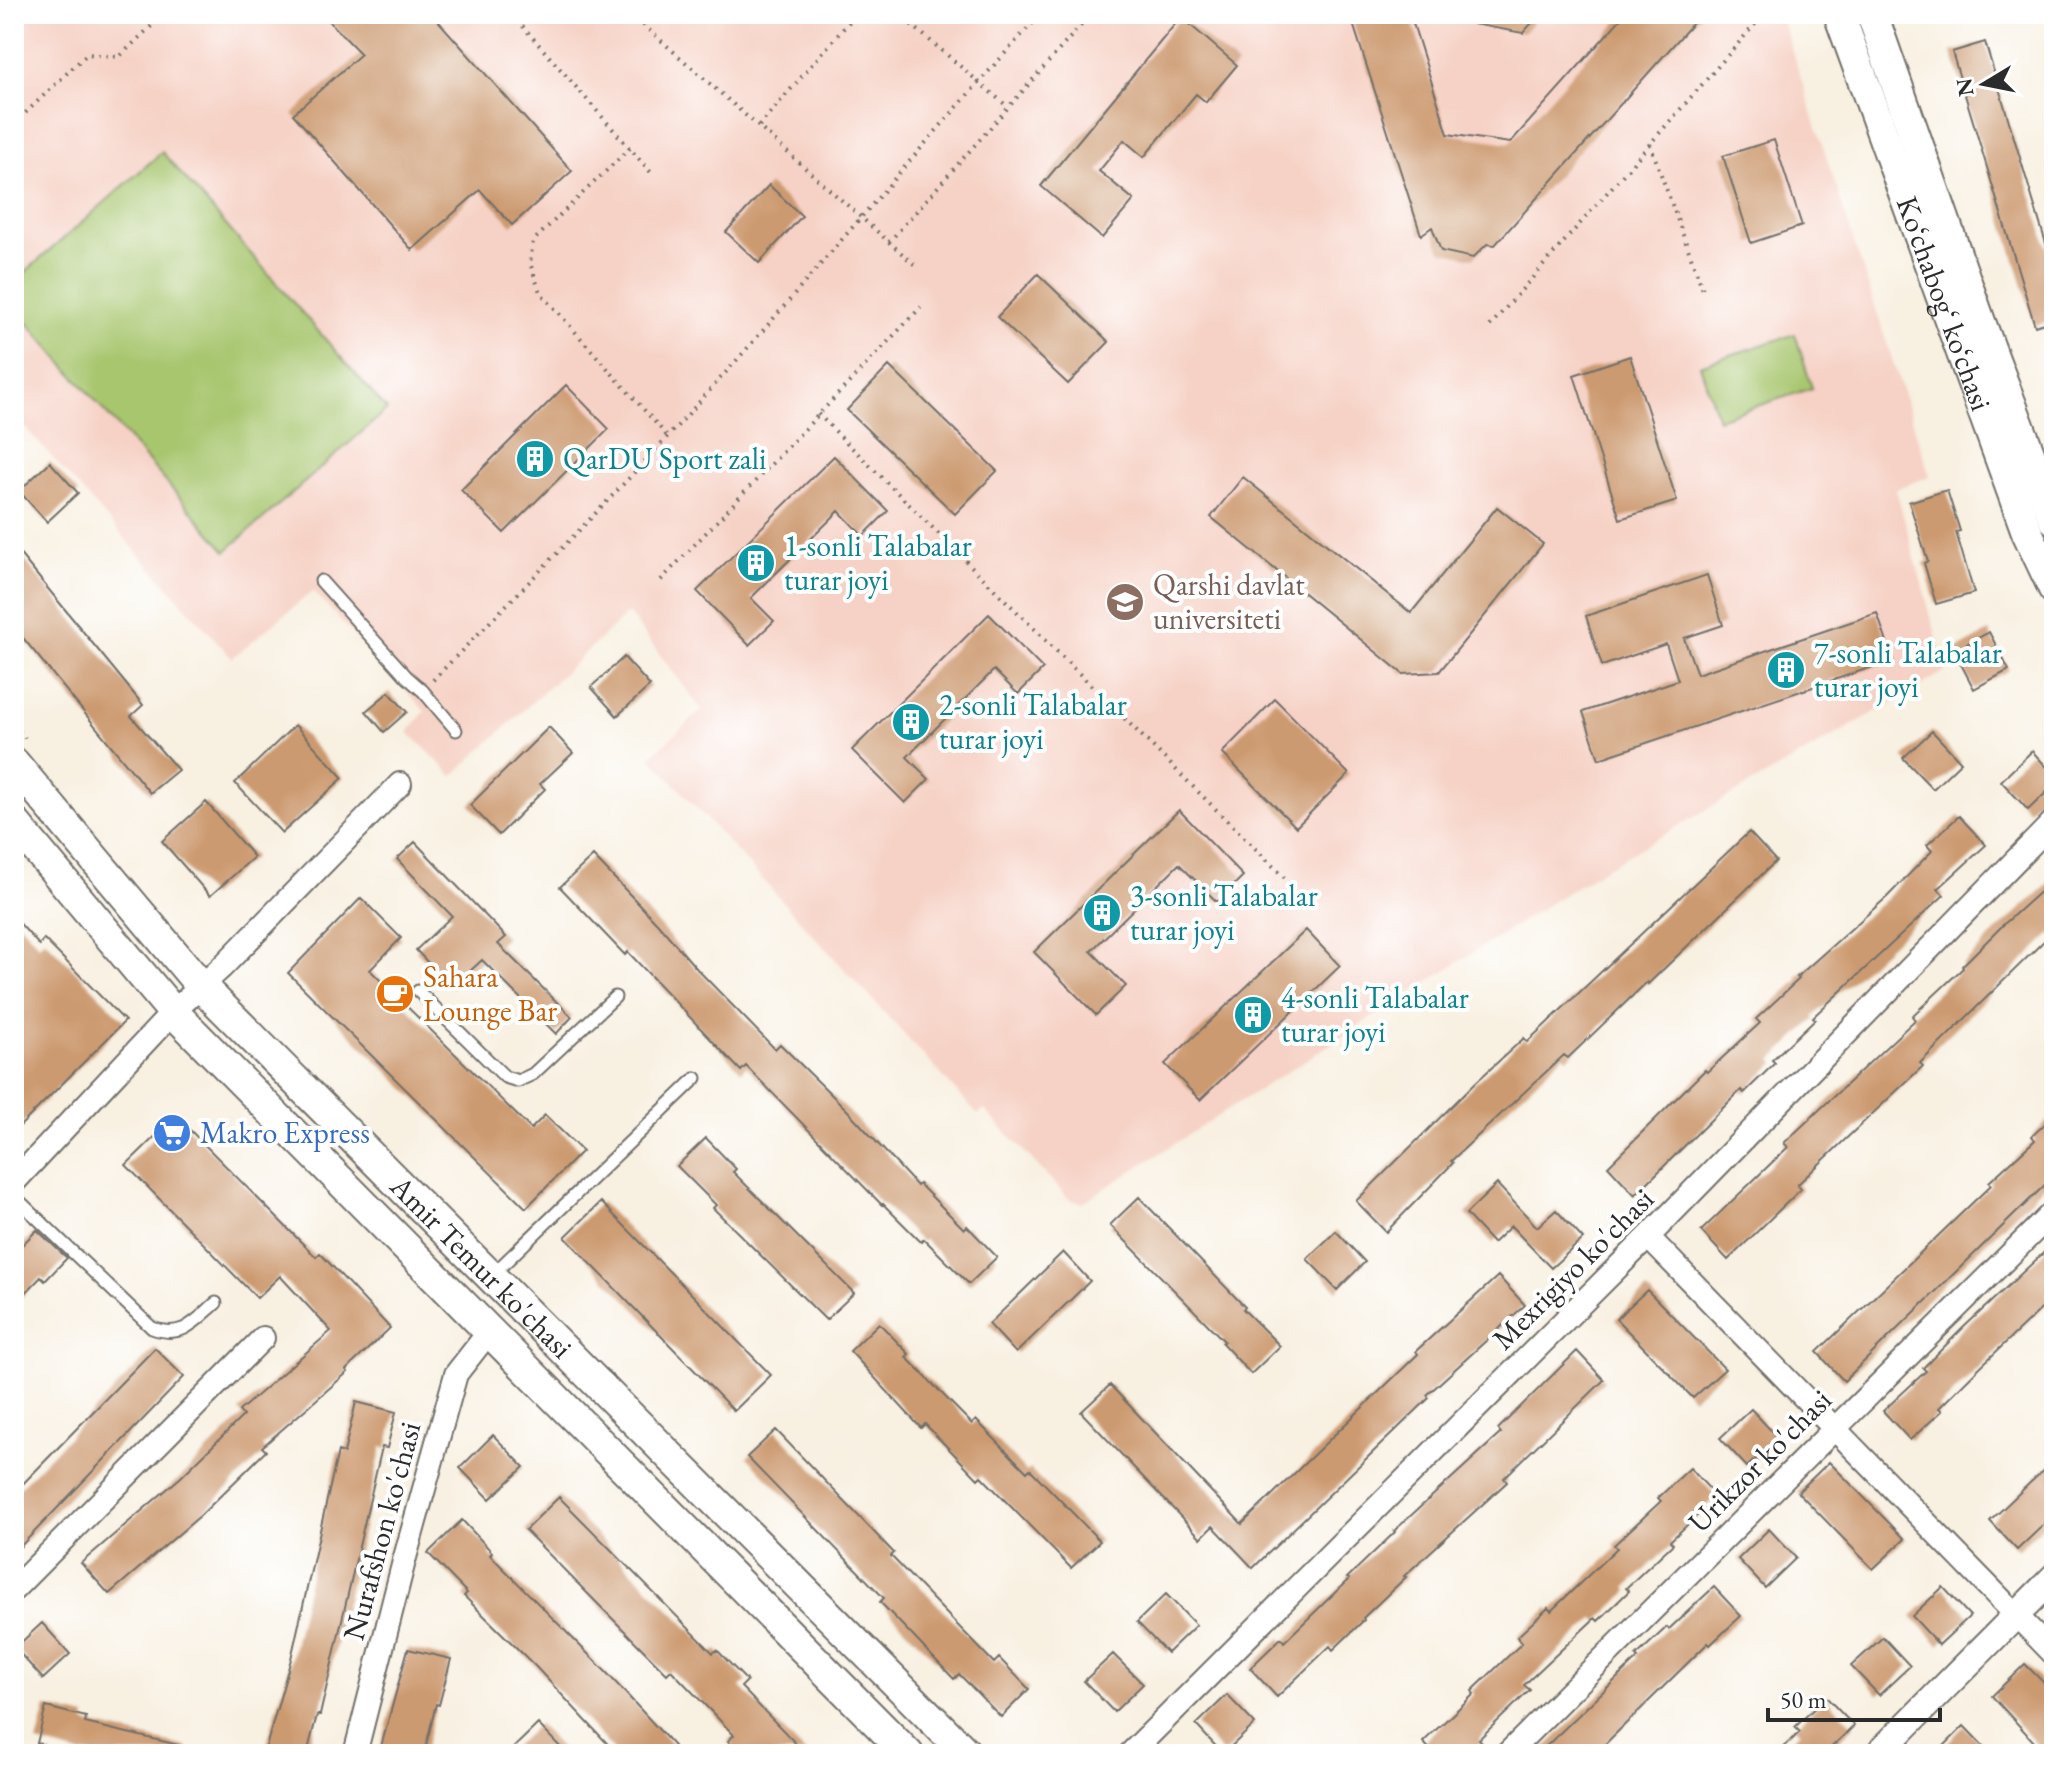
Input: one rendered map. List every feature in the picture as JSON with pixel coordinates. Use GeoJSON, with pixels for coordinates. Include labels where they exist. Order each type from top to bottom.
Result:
{"type":"FeatureCollection","features":[{"type":"Feature","properties":{"kind":"main road","name":"Ko‘chabog‘ ko‘chasi"},"geometry":{"type":"LineString","coordinates":[[1839,14],[2027,532],[2054,589]]}},
{"type":"Feature","properties":{"kind":"main road","name":"Ko‘chabog‘ ko‘chasi"},"geometry":{"type":"LineString","coordinates":[[1872,14],[1980,322],[2054,519]]}},
{"type":"Feature","properties":{"kind":"main road","name":"Amir Temur ko'chasi"},"geometry":{"type":"LineString","coordinates":[[14,763],[201,986],[967,1754]]}},
{"type":"Feature","properties":{"kind":"main road","name":"Amir Temur ko'chasi"},"geometry":{"type":"LineString","coordinates":[[14,822],[173,1012],[908,1754]]}},
{"type":"Feature","properties":{"kind":"street"},"geometry":{"type":"LineString","coordinates":[[14,1182],[173,1012],[221,968],[400,784]]}},
{"type":"Feature","properties":{"kind":"street","name":"Mexrigiyo ko'chasi"},"geometry":{"type":"LineString","coordinates":[[1130,1754],[1648,1237],[2054,821]]}},
{"type":"Feature","properties":{"kind":"street","name":"Urikzor ko'chasi"},"geometry":{"type":"LineString","coordinates":[[1507,1754],[2054,1211]]}},
{"type":"Feature","properties":{"kind":"street"},"geometry":{"type":"LineString","coordinates":[[1648,1237],[2054,1654]]}},
{"type":"Feature","properties":{"kind":"street","name":"Nurafshon ko'chasi"},"geometry":{"type":"LineString","coordinates":[[355,1754],[456,1374],[488,1333]]}},
{"type":"Feature","properties":{"kind":"street"},"geometry":{"type":"LineString","coordinates":[[14,1589],[263,1338]]}},
{"type":"Feature","properties":{"kind":"street"},"geometry":{"type":"LineString","coordinates":[[1878,1754],[2054,1577]]}},
{"type":"Feature","properties":{"kind":"lane"},"geometry":{"type":"LineString","coordinates":[[321,581],[456,730]]}},
{"type":"Feature","properties":{"kind":"lane"},"geometry":{"type":"LineString","coordinates":[[418,991],[505,1077],[518,1081],[533,1074],[615,997]]}},
{"type":"Feature","properties":{"kind":"lane"},"geometry":{"type":"LineString","coordinates":[[490,1276],[696,1078]]}},
{"type":"Feature","properties":{"kind":"lane"},"geometry":{"type":"LineString","coordinates":[[14,1196],[152,1328],[167,1333],[183,1331],[216,1303]]}},
{"type":"Feature","properties":{"kind":"path"},"geometry":{"type":"LineString","coordinates":[[14,124],[87,54],[119,57],[164,14]]}},
{"type":"Feature","properties":{"kind":"path"},"geometry":{"type":"LineString","coordinates":[[512,14],[654,176]]}},
{"type":"Feature","properties":{"kind":"path"},"geometry":{"type":"LineString","coordinates":[[631,14],[915,265]]}},
{"type":"Feature","properties":{"kind":"path"},"geometry":{"type":"LineString","coordinates":[[759,126],[855,14],[868,18],[881,14]]}},
{"type":"Feature","properties":{"kind":"path"},"geometry":{"type":"LineString","coordinates":[[899,14],[1008,107]]}},
{"type":"Feature","properties":{"kind":"path"},"geometry":{"type":"LineString","coordinates":[[423,691],[668,437],[818,269],[978,81],[1041,14]]}},
{"type":"Feature","properties":{"kind":"path"},"geometry":{"type":"LineString","coordinates":[[889,242],[1091,14]]}},
{"type":"Feature","properties":{"kind":"path"},"geometry":{"type":"LineString","coordinates":[[1490,326],[1764,14]]}},
{"type":"Feature","properties":{"kind":"path"},"geometry":{"type":"LineString","coordinates":[[1650,144],[1703,290]]}},
{"type":"Feature","properties":{"kind":"path"},"geometry":{"type":"LineString","coordinates":[[630,148],[533,241],[530,263],[540,292],[668,437]]}},
{"type":"Feature","properties":{"kind":"path"},"geometry":{"type":"LineString","coordinates":[[661,580],[921,307]]}},
{"type":"Feature","properties":{"kind":"path"},"geometry":{"type":"LineString","coordinates":[[818,414],[1290,883]]}},
{"type":"Feature","properties":{"kind":"shaded area","name":"Qarshi davlat universiteti"},"geometry":{"type":"Polygon","coordinates":[[[14,14],[1780,14],[1930,476],[1896,489],[1946,671],[1599,872],[1082,1203],[1069,1199],[984,1109],[978,1115],[650,757],[702,710],[628,613],[453,776],[408,732],[425,711],[313,591],[232,658],[14,415],[14,14]]]}},
{"type":"Feature","properties":{"kind":"green space"},"geometry":{"type":"Polygon","coordinates":[[[162,152],[387,410],[226,551],[14,307],[14,282],[162,152]]]}},
{"type":"Feature","properties":{"kind":"green space"},"geometry":{"type":"Polygon","coordinates":[[[1795,334],[1812,388],[1718,419],[1700,365],[1795,334]]]}},
{"type":"Feature","properties":{"kind":"building"},"geometry":{"type":"Polygon","coordinates":[[[322,14],[432,14],[572,171],[512,225],[480,190],[412,250],[293,114],[361,54],[322,14]]]}},
{"type":"Feature","properties":{"kind":"building"},"geometry":{"type":"Polygon","coordinates":[[[1350,14],[1410,14],[1448,134],[1510,143],[1625,14],[1701,14],[1495,245],[1487,244],[1473,258],[1441,251],[1432,227],[1421,235],[1350,14]]]}},
{"type":"Feature","properties":{"kind":"building"},"geometry":{"type":"Polygon","coordinates":[[[1473,14],[1540,14],[1523,33],[1473,24],[1473,14]]]}},
{"type":"Feature","properties":{"kind":"building"},"geometry":{"type":"Polygon","coordinates":[[[1181,17],[1237,65],[1206,102],[1196,94],[1144,157],[1124,140],[1099,171],[1134,200],[1102,238],[1041,186],[1181,17]]]}},
{"type":"Feature","properties":{"kind":"building"},"geometry":{"type":"Polygon","coordinates":[[[1985,42],[2054,270],[2054,320],[2035,326],[1952,52],[1985,42]]]}},
{"type":"Feature","properties":{"kind":"building"},"geometry":{"type":"Polygon","coordinates":[[[1774,140],[1802,226],[1751,243],[1723,156],[1774,140]]]}},
{"type":"Feature","properties":{"kind":"building"},"geometry":{"type":"Polygon","coordinates":[[[769,185],[802,216],[759,263],[726,232],[769,185]]]}},
{"type":"Feature","properties":{"kind":"building"},"geometry":{"type":"Polygon","coordinates":[[[1038,274],[1109,342],[1068,384],[997,317],[1038,274]]]}},
{"type":"Feature","properties":{"kind":"building"},"geometry":{"type":"Polygon","coordinates":[[[1630,356],[1677,501],[1620,519],[1574,375],[1630,356]]]}},
{"type":"Feature","properties":{"kind":"building"},"geometry":{"type":"Polygon","coordinates":[[[889,366],[997,471],[955,514],[847,410],[889,366]]]}},
{"type":"Feature","properties":{"kind":"building","name":"QarDU Sport zali"},"geometry":{"type":"Polygon","coordinates":[[[566,385],[609,429],[504,533],[461,490],[566,385]]]}},
{"type":"Feature","properties":{"kind":"building","name":"1-sonli Talabalar turar joyi"},"geometry":{"type":"Polygon","coordinates":[[[834,456],[888,511],[863,536],[839,511],[751,598],[774,621],[749,645],[697,591],[834,456]]]}},
{"type":"Feature","properties":{"kind":"building"},"geometry":{"type":"Polygon","coordinates":[[[50,462],[78,493],[47,522],[19,491],[50,462]]]}},
{"type":"Feature","properties":{"kind":"building"},"geometry":{"type":"Polygon","coordinates":[[[1243,477],[1411,613],[1497,507],[1543,544],[1439,672],[1403,674],[1211,517],[1243,477]]]}},
{"type":"Feature","properties":{"kind":"building"},"geometry":{"type":"Polygon","coordinates":[[[1947,490],[1974,593],[1936,604],[1924,563],[1928,561],[1909,502],[1947,490]]]}},
{"type":"Feature","properties":{"kind":"building"},"geometry":{"type":"Polygon","coordinates":[[[14,547],[143,705],[131,716],[178,770],[150,793],[14,627],[14,547]]]}},
{"type":"Feature","properties":{"kind":"building","name":"7-sonli Talabalar turar joyi"},"geometry":{"type":"Polygon","coordinates":[[[1707,575],[1723,625],[1684,638],[1697,674],[1877,613],[1893,660],[1599,759],[1583,712],[1678,680],[1666,644],[1602,666],[1586,616],[1707,575]]]}},
{"type":"Feature","properties":{"kind":"building","name":"2-sonli Talabalar turar joyi"},"geometry":{"type":"Polygon","coordinates":[[[989,614],[1043,669],[1018,694],[994,670],[907,757],[929,779],[905,803],[852,750],[989,614]]]}},
{"type":"Feature","properties":{"kind":"building"},"geometry":{"type":"Polygon","coordinates":[[[1989,632],[2009,670],[1974,689],[1954,651],[1989,632]]]}},
{"type":"Feature","properties":{"kind":"building"},"geometry":{"type":"Polygon","coordinates":[[[624,657],[650,686],[617,716],[591,687],[624,657]]]}},
{"type":"Feature","properties":{"kind":"building"},"geometry":{"type":"Polygon","coordinates":[[[389,692],[407,712],[384,732],[366,711],[389,692]]]}},
{"type":"Feature","properties":{"kind":"building"},"geometry":{"type":"Polygon","coordinates":[[[1275,699],[1349,774],[1296,827],[1222,753],[1275,699]]]}},
{"type":"Feature","properties":{"kind":"building"},"geometry":{"type":"Polygon","coordinates":[[[295,725],[343,778],[282,833],[235,783],[295,725]]]}},
{"type":"Feature","properties":{"kind":"building"},"geometry":{"type":"Polygon","coordinates":[[[549,727],[573,753],[540,784],[545,789],[499,835],[470,805],[549,727]]]}},
{"type":"Feature","properties":{"kind":"building"},"geometry":{"type":"Polygon","coordinates":[[[1932,731],[1961,762],[1933,789],[1903,758],[1932,731]]]}},
{"type":"Feature","properties":{"kind":"building"},"geometry":{"type":"Polygon","coordinates":[[[2032,751],[2054,775],[2054,785],[2028,810],[2001,781],[2032,751]]]}},
{"type":"Feature","properties":{"kind":"building"},"geometry":{"type":"Polygon","coordinates":[[[206,802],[254,857],[210,896],[162,841],[206,802]]]}},
{"type":"Feature","properties":{"kind":"building","name":"3-sonli Talabalar turar joyi"},"geometry":{"type":"Polygon","coordinates":[[[1179,810],[1243,876],[1217,902],[1179,864],[1091,951],[1126,986],[1096,1015],[1034,952],[1179,810]]]}},
{"type":"Feature","properties":{"kind":"building"},"geometry":{"type":"Polygon","coordinates":[[[1959,816],[1986,845],[1938,889],[1944,895],[1813,1017],[1815,1019],[1772,1060],[1775,1063],[1744,1093],[1741,1090],[1635,1195],[1608,1166],[1705,1070],[1707,1072],[1760,1023],[1756,1019],[1799,979],[1797,977],[1887,897],[1932,851],[1927,845],[1959,816]]]}},
{"type":"Feature","properties":{"kind":"building"},"geometry":{"type":"Polygon","coordinates":[[[1749,832],[1776,861],[1568,1058],[1564,1055],[1451,1161],[1453,1163],[1386,1232],[1356,1201],[1475,1083],[1524,1038],[1527,1042],[1749,832]]]}},
{"type":"Feature","properties":{"kind":"building"},"geometry":{"type":"Polygon","coordinates":[[[415,842],[506,937],[498,944],[572,1017],[556,1034],[482,960],[452,988],[416,950],[452,916],[397,859],[415,842]]]}},
{"type":"Feature","properties":{"kind":"building"},"geometry":{"type":"Polygon","coordinates":[[[593,856],[775,1049],[780,1044],[917,1186],[919,1184],[964,1229],[967,1226],[997,1257],[969,1284],[924,1239],[921,1242],[882,1205],[746,1066],[741,1071],[628,952],[625,955],[560,887],[593,856]]]}},
{"type":"Feature","properties":{"kind":"building"},"geometry":{"type":"Polygon","coordinates":[[[2054,879],[2054,931],[1920,1063],[1923,1066],[1797,1185],[1801,1189],[1728,1260],[1701,1231],[1788,1147],[1784,1143],[1915,1020],[1912,1016],[2054,879]]]}},
{"type":"Feature","properties":{"kind":"building"},"geometry":{"type":"Polygon","coordinates":[[[361,898],[401,938],[370,970],[531,1129],[545,1115],[582,1151],[526,1208],[288,973],[361,898]]]}},
{"type":"Feature","properties":{"kind":"building"},"geometry":{"type":"Polygon","coordinates":[[[14,917],[39,945],[44,939],[125,1021],[14,1132],[14,917]]]}},
{"type":"Feature","properties":{"kind":"building","name":"4-sonli Talabalar turar joyi"},"geometry":{"type":"Polygon","coordinates":[[[1306,930],[1340,966],[1200,1100],[1165,1064],[1306,930]]]}},
{"type":"Feature","properties":{"kind":"building"},"geometry":{"type":"Polygon","coordinates":[[[2054,1115],[2054,1176],[1844,1381],[1817,1352],[1991,1185],[1989,1182],[2035,1140],[2032,1136],[2054,1115]]]}},
{"type":"Feature","properties":{"kind":"building"},"geometry":{"type":"Polygon","coordinates":[[[176,1116],[316,1257],[320,1253],[390,1328],[346,1370],[348,1372],[262,1447],[266,1451],[201,1515],[109,1594],[81,1563],[181,1477],[243,1416],[239,1411],[331,1331],[280,1276],[257,1298],[126,1165],[176,1116]]]}},
{"type":"Feature","properties":{"kind":"building"},"geometry":{"type":"Polygon","coordinates":[[[706,1138],[736,1169],[733,1172],[854,1293],[826,1320],[713,1208],[716,1205],[677,1166],[706,1138]]]}},
{"type":"Feature","properties":{"kind":"building"},"geometry":{"type":"Polygon","coordinates":[[[1497,1184],[1537,1227],[1556,1210],[1583,1239],[1551,1268],[1511,1226],[1493,1243],[1466,1214],[1497,1184]]]}},
{"type":"Feature","properties":{"kind":"building"},"geometry":{"type":"Polygon","coordinates":[[[1139,1197],[1280,1346],[1251,1374],[1222,1343],[1224,1341],[1110,1225],[1139,1197]]]}},
{"type":"Feature","properties":{"kind":"building"},"geometry":{"type":"Polygon","coordinates":[[[601,1202],[771,1375],[734,1411],[565,1237],[601,1202]]]}},
{"type":"Feature","properties":{"kind":"building"},"geometry":{"type":"Polygon","coordinates":[[[37,1230],[67,1258],[45,1281],[41,1277],[14,1305],[14,1248],[19,1248],[37,1230]]]}},
{"type":"Feature","properties":{"kind":"building"},"geometry":{"type":"Polygon","coordinates":[[[1336,1231],[1365,1262],[1337,1290],[1307,1259],[1336,1231]]]}},
{"type":"Feature","properties":{"kind":"building"},"geometry":{"type":"Polygon","coordinates":[[[2054,1243],[2054,1297],[1980,1367],[1939,1408],[1942,1411],[1910,1440],[1883,1411],[1926,1371],[1923,1368],[1964,1327],[2054,1243]]]}},
{"type":"Feature","properties":{"kind":"building"},"geometry":{"type":"Polygon","coordinates":[[[1063,1252],[1090,1281],[1016,1353],[989,1324],[1063,1252]]]}},
{"type":"Feature","properties":{"kind":"building"},"geometry":{"type":"Polygon","coordinates":[[[1498,1276],[1525,1305],[1427,1395],[1429,1398],[1253,1568],[1213,1526],[1201,1538],[1081,1412],[1110,1385],[1242,1524],[1418,1354],[1416,1351],[1498,1276]]]}},
{"type":"Feature","properties":{"kind":"building"},"geometry":{"type":"Polygon","coordinates":[[[1647,1290],[1725,1369],[1693,1398],[1616,1319],[1647,1290]]]}},
{"type":"Feature","properties":{"kind":"building"},"geometry":{"type":"Polygon","coordinates":[[[879,1323],[909,1354],[906,1357],[972,1424],[976,1420],[1027,1472],[1030,1469],[1100,1541],[1071,1568],[981,1476],[978,1479],[925,1424],[921,1428],[850,1351],[879,1323]]]}},
{"type":"Feature","properties":{"kind":"building"},"geometry":{"type":"Polygon","coordinates":[[[155,1348],[184,1377],[14,1553],[14,1493],[155,1348]]]}},
{"type":"Feature","properties":{"kind":"building"},"geometry":{"type":"Polygon","coordinates":[[[1577,1351],[1604,1380],[1504,1478],[1507,1482],[1404,1576],[1333,1650],[1330,1646],[1277,1697],[1250,1668],[1281,1638],[1284,1642],[1394,1531],[1501,1433],[1498,1429],[1577,1351]]]}},
{"type":"Feature","properties":{"kind":"building"},"geometry":{"type":"Polygon","coordinates":[[[356,1402],[396,1412],[387,1448],[382,1447],[320,1715],[317,1715],[307,1754],[264,1754],[291,1659],[338,1451],[344,1453],[356,1402]]]}},
{"type":"Feature","properties":{"kind":"building"},"geometry":{"type":"Polygon","coordinates":[[[1751,1409],[1778,1438],[1747,1467],[1720,1438],[1751,1409]]]}},
{"type":"Feature","properties":{"kind":"building"},"geometry":{"type":"Polygon","coordinates":[[[776,1430],[994,1663],[999,1658],[1029,1689],[1001,1717],[959,1674],[954,1679],[880,1602],[884,1598],[747,1457],[776,1430]]]}},
{"type":"Feature","properties":{"kind":"building"},"geometry":{"type":"Polygon","coordinates":[[[493,1435],[524,1467],[490,1499],[460,1468],[493,1435]]]}},
{"type":"Feature","properties":{"kind":"building"},"geometry":{"type":"Polygon","coordinates":[[[2054,1460],[2054,1515],[2017,1550],[1990,1521],[2054,1460]]]}},
{"type":"Feature","properties":{"kind":"building"},"geometry":{"type":"Polygon","coordinates":[[[1829,1462],[1905,1539],[1873,1569],[1798,1492],[1829,1462]]]}},
{"type":"Feature","properties":{"kind":"building"},"geometry":{"type":"Polygon","coordinates":[[[1690,1468],[1717,1497],[1626,1588],[1629,1591],[1598,1621],[1595,1618],[1524,1685],[1530,1690],[1479,1739],[1482,1742],[1469,1754],[1434,1754],[1423,1742],[1522,1643],[1517,1637],[1548,1608],[1551,1611],[1617,1548],[1614,1545],[1661,1501],[1658,1498],[1690,1468]]]}},
{"type":"Feature","properties":{"kind":"building"},"geometry":{"type":"Polygon","coordinates":[[[559,1497],[713,1653],[717,1650],[747,1681],[741,1687],[806,1754],[740,1754],[728,1741],[734,1735],[671,1670],[667,1674],[525,1530],[559,1497]]]}},
{"type":"Feature","properties":{"kind":"building"},"geometry":{"type":"Polygon","coordinates":[[[462,1520],[492,1552],[490,1555],[674,1746],[666,1754],[617,1754],[464,1596],[467,1593],[428,1553],[462,1520]]]}},
{"type":"Feature","properties":{"kind":"building"},"geometry":{"type":"Polygon","coordinates":[[[1769,1529],[1796,1558],[1765,1588],[1738,1559],[1769,1529]]]}},
{"type":"Feature","properties":{"kind":"building"},"geometry":{"type":"Polygon","coordinates":[[[1714,1587],[1741,1616],[1710,1645],[1708,1643],[1595,1754],[1538,1754],[1638,1658],[1636,1656],[1714,1587]]]}},
{"type":"Feature","properties":{"kind":"building"},"geometry":{"type":"Polygon","coordinates":[[[1943,1587],[1970,1616],[1939,1645],[1912,1616],[1943,1587]]]}},
{"type":"Feature","properties":{"kind":"building"},"geometry":{"type":"Polygon","coordinates":[[[1166,1594],[1196,1625],[1167,1653],[1137,1622],[1166,1594]]]}},
{"type":"Feature","properties":{"kind":"building"},"geometry":{"type":"Polygon","coordinates":[[[42,1623],[70,1654],[43,1679],[15,1648],[42,1623]]]}},
{"type":"Feature","properties":{"kind":"building"},"geometry":{"type":"Polygon","coordinates":[[[1883,1637],[1910,1666],[1879,1695],[1851,1666],[1883,1637]]]}},
{"type":"Feature","properties":{"kind":"building"},"geometry":{"type":"Polygon","coordinates":[[[408,1649],[451,1659],[439,1705],[436,1704],[424,1754],[379,1754],[408,1649]]]}},
{"type":"Feature","properties":{"kind":"building"},"geometry":{"type":"Polygon","coordinates":[[[1113,1654],[1143,1684],[1114,1712],[1084,1681],[1113,1654]]]}},
{"type":"Feature","properties":{"kind":"building"},"geometry":{"type":"Polygon","coordinates":[[[2025,1664],[2054,1693],[2054,1754],[2045,1754],[1992,1696],[2025,1664]]]}},
{"type":"Feature","properties":{"kind":"building"},"geometry":{"type":"Polygon","coordinates":[[[1227,1695],[1255,1724],[1223,1754],[1196,1725],[1227,1695]]]}},
{"type":"Feature","properties":{"kind":"building"},"geometry":{"type":"Polygon","coordinates":[[[1826,1697],[1854,1726],[1824,1754],[1777,1754],[1800,1732],[1795,1727],[1826,1697]]]}},
{"type":"Feature","properties":{"kind":"building"},"geometry":{"type":"Polygon","coordinates":[[[46,1707],[86,1717],[85,1723],[187,1747],[186,1754],[79,1754],[37,1743],[46,1707]]]}},
{"type":"Feature","properties":{"kind":"building"},"geometry":{"type":"Polygon","coordinates":[[[538,1724],[567,1754],[507,1754],[538,1724]]]}},
{"type":"Feature","properties":{"kind":"building"},"geometry":{"type":"Polygon","coordinates":[[[1964,1726],[1991,1754],[1936,1754],[1964,1726]]]}},
{"type":"Feature","properties":{"kind":"place","name":"QarDU Sport zali"},"geometry":{"type":"Point","coordinates":[535,459]}},
{"type":"Feature","properties":{"kind":"place","name":"1-sonli Talabalar turar joyi"},"geometry":{"type":"Point","coordinates":[756,563]}},
{"type":"Feature","properties":{"kind":"place","name":"Qarshi davlat universiteti"},"geometry":{"type":"Point","coordinates":[1125,602]}},
{"type":"Feature","properties":{"kind":"place","name":"7-sonli Talabalar turar joyi"},"geometry":{"type":"Point","coordinates":[1786,670]}},
{"type":"Feature","properties":{"kind":"place","name":"2-sonli Talabalar turar joyi"},"geometry":{"type":"Point","coordinates":[911,722]}},
{"type":"Feature","properties":{"kind":"place","name":"3-sonli Talabalar turar joyi"},"geometry":{"type":"Point","coordinates":[1102,913]}},
{"type":"Feature","properties":{"kind":"place","name":"Sahara Lounge Bar"},"geometry":{"type":"Point","coordinates":[395,994]}},
{"type":"Feature","properties":{"kind":"place","name":"4-sonli Talabalar turar joyi"},"geometry":{"type":"Point","coordinates":[1253,1015]}},
{"type":"Feature","properties":{"kind":"place","name":"Makro Express"},"geometry":{"type":"Point","coordinates":[172,1133]}}]}
